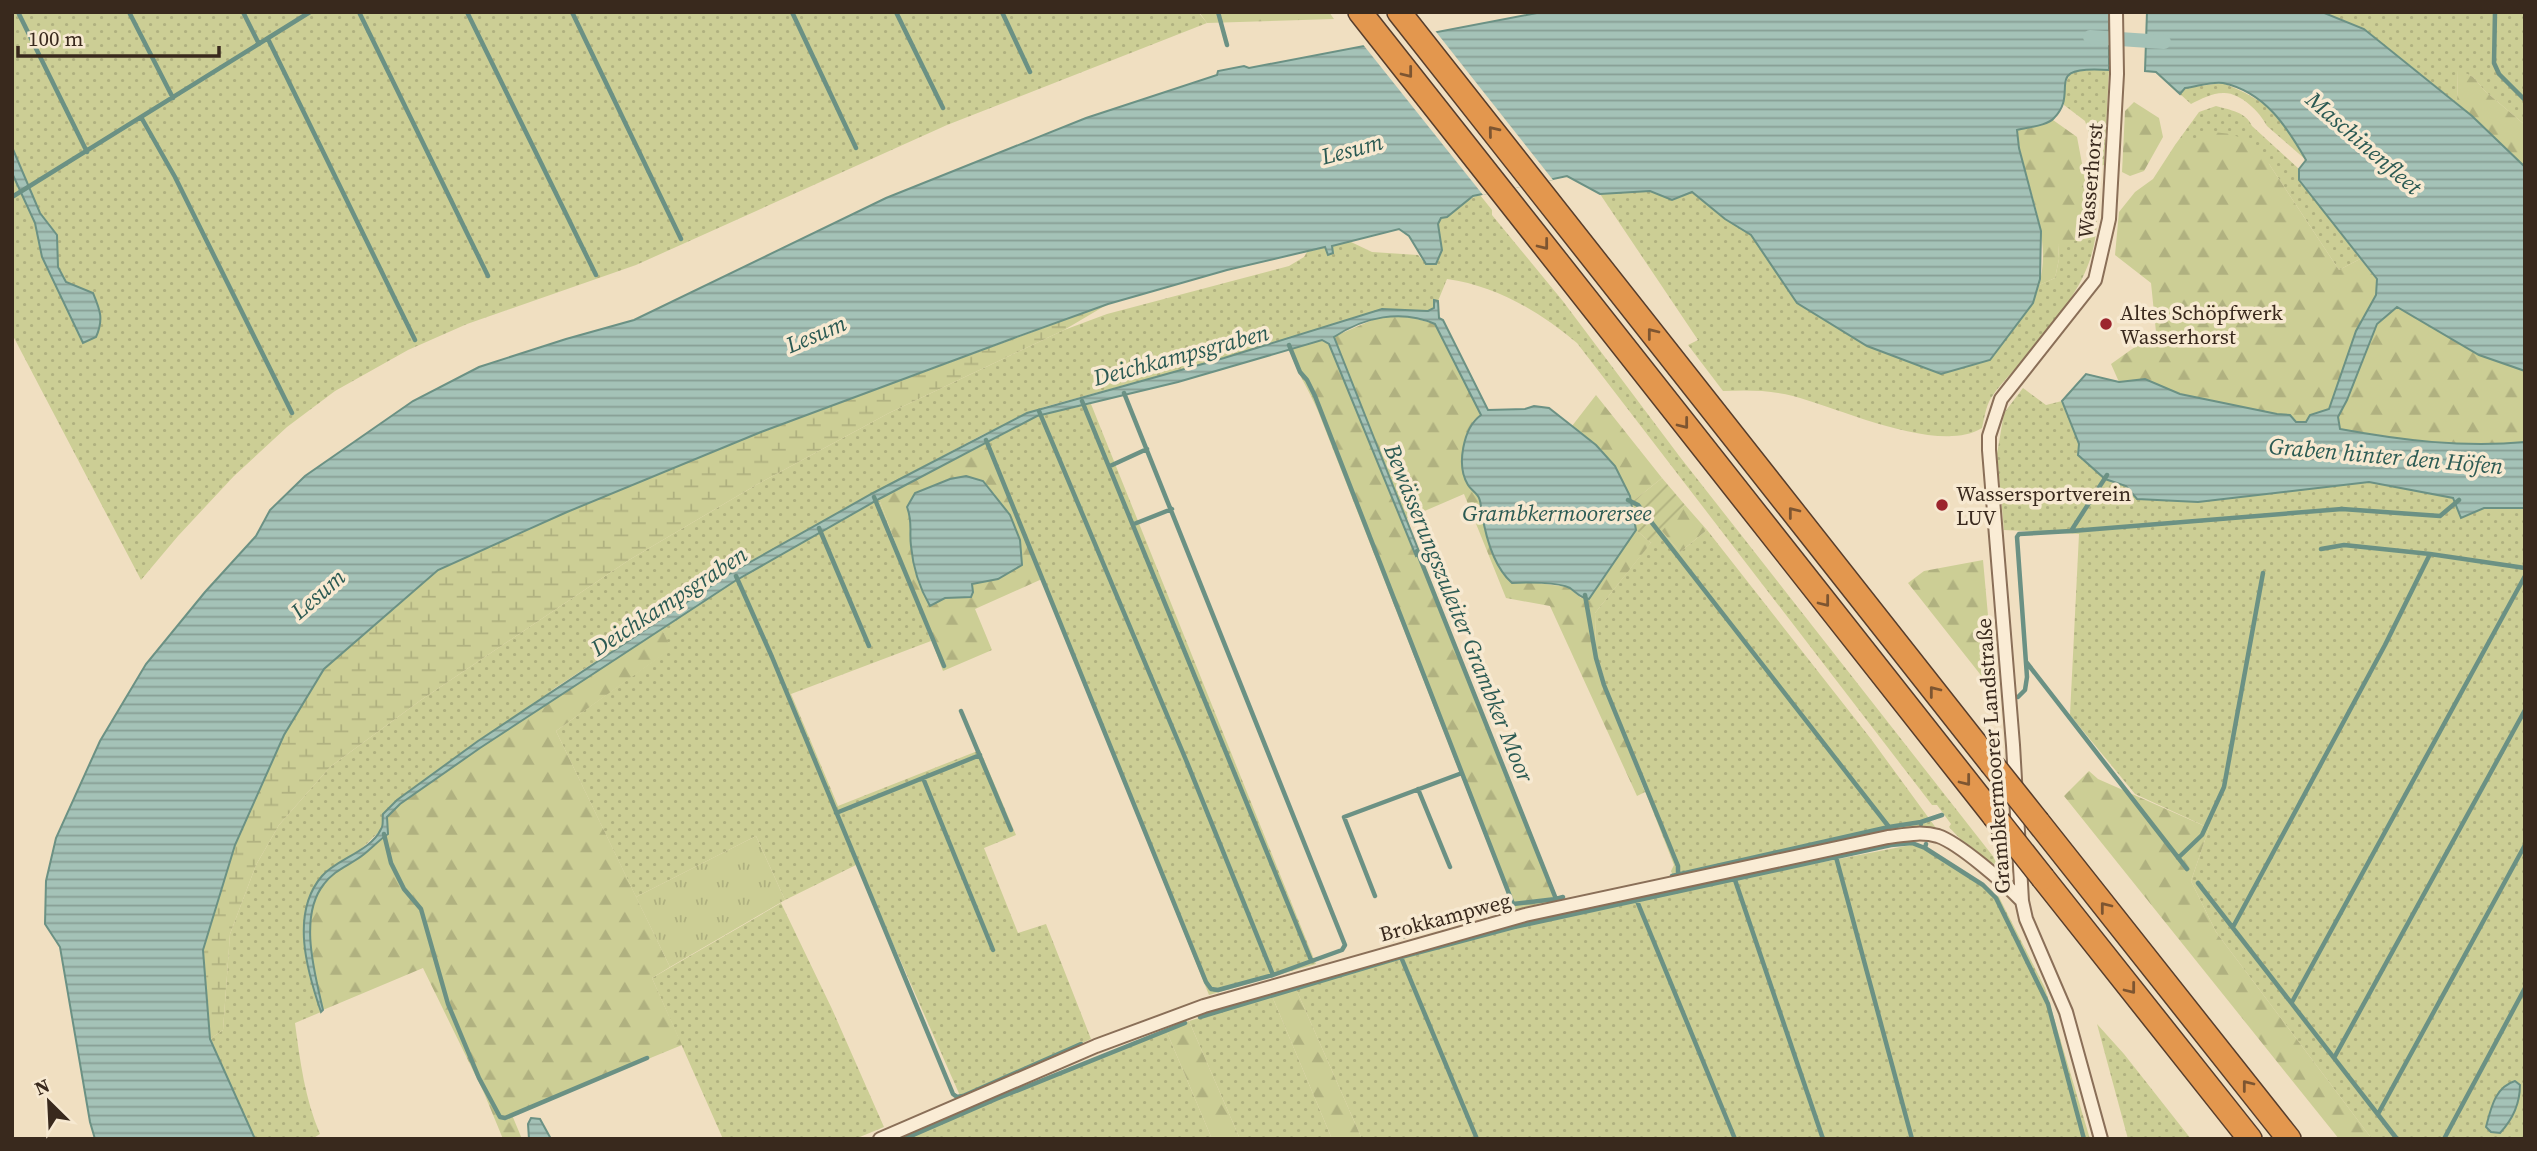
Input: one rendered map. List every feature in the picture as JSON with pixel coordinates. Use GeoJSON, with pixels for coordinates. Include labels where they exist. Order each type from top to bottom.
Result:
{"type":"FeatureCollection","features":[{"type":"Feature","properties":{"kind":"highway"},"geometry":{"type":"LineString","coordinates":[[1399,12],[2289,1139]]}},
{"type":"Feature","properties":{"kind":"highway"},"geometry":{"type":"LineString","coordinates":[[1363,16],[2250,1139]]}},
{"type":"Feature","properties":{"kind":"street","name":"Wasserhorst"},"geometry":{"type":"LineString","coordinates":[[2025,368],[2095,280],[2109,219],[2117,74],[2116,12]]}},
{"type":"Feature","properties":{"kind":"street","name":"Grambkermoorer Landstraße"},"geometry":{"type":"LineString","coordinates":[[2025,368],[2001,399],[1989,436],[2022,901],[2026,919],[2066,1012],[2101,1139]]}},
{"type":"Feature","properties":{"kind":"street","name":"Brokkampweg"},"geometry":{"type":"LineString","coordinates":[[880,1139],[1096,1046],[1187,1011],[1525,915],[1874,840],[1915,834],[1938,836],[1949,841],[2005,883],[2022,901]]}},
{"type":"Feature","properties":{"kind":"green space"},"geometry":{"type":"Polygon","coordinates":[[[12,12],[1198,12],[1207,23],[947,125],[636,265],[467,324],[408,350],[335,391],[287,427],[234,476],[141,580],[12,334],[12,12]]]}},
{"type":"Feature","properties":{"kind":"green space"},"geometry":{"type":"Polygon","coordinates":[[[1199,12],[1329,12],[1334,19],[1207,23],[1199,12]]]}},
{"type":"Feature","properties":{"kind":"green space"},"geometry":{"type":"Polygon","coordinates":[[[2322,12],[2525,12],[2525,125],[2485,91],[2473,77],[2458,70],[2457,103],[2364,29],[2322,12]]]}},
{"type":"Feature","properties":{"kind":"green space"},"geometry":{"type":"Polygon","coordinates":[[[2082,68],[2109,70],[2104,165],[2100,166],[2085,121],[2064,105],[2066,82],[2082,68]]]}},
{"type":"Feature","properties":{"kind":"green space"},"geometry":{"type":"Polygon","coordinates":[[[2458,69],[2473,77],[2485,91],[2525,125],[2525,167],[2457,103],[2458,69]]]}},
{"type":"Feature","properties":{"kind":"green space"},"geometry":{"type":"Polygon","coordinates":[[[2222,83],[2252,97],[2273,112],[2306,160],[2267,126],[2249,104],[2236,96],[2215,94],[2191,104],[2180,94],[2185,88],[2222,83]]]}},
{"type":"Feature","properties":{"kind":"green space"},"geometry":{"type":"Polygon","coordinates":[[[2134,102],[2159,118],[2163,137],[2144,171],[2130,176],[2122,172],[2125,111],[2134,102]]]}},
{"type":"Feature","properties":{"kind":"green space"},"geometry":{"type":"Polygon","coordinates":[[[2216,106],[2237,112],[2246,118],[2299,169],[2300,180],[2360,259],[2339,270],[2269,164],[2175,145],[2199,112],[2216,106]]]}},
{"type":"Feature","properties":{"kind":"green space"},"geometry":{"type":"Polygon","coordinates":[[[2053,120],[2077,137],[2091,211],[2088,238],[2058,245],[2059,259],[2055,278],[2039,285],[2043,246],[2017,130],[2053,120]]]}},
{"type":"Feature","properties":{"kind":"green space"},"geometry":{"type":"Polygon","coordinates":[[[2213,132],[2231,134],[2251,142],[2269,164],[2339,270],[2360,259],[2377,280],[2376,295],[2356,331],[2329,410],[2310,415],[2306,422],[2296,422],[2290,415],[2180,394],[2145,379],[2119,382],[2111,364],[2156,332],[2151,283],[2115,255],[2119,212],[2135,192],[2153,179],[2175,145],[2213,132]]]}},
{"type":"Feature","properties":{"kind":"green space"},"geometry":{"type":"Polygon","coordinates":[[[2087,182],[2093,185],[2097,214],[2095,240],[2089,264],[2078,286],[2050,327],[1994,394],[1982,428],[1963,435],[1941,436],[1889,427],[1784,394],[1723,391],[1688,345],[1698,340],[1600,194],[1650,191],[1672,200],[1691,192],[1725,219],[1751,235],[1797,303],[1990,359],[2033,303],[2039,285],[2055,278],[2059,259],[2058,245],[2091,211],[2087,182]]]}},
{"type":"Feature","properties":{"kind":"green space"},"geometry":{"type":"Polygon","coordinates":[[[1480,195],[1492,210],[1492,215],[1562,300],[1680,457],[2003,869],[1974,851],[1949,827],[1951,824],[1937,805],[1932,805],[1577,343],[1548,320],[1500,294],[1483,287],[1447,279],[1438,301],[1434,300],[1434,308],[1428,311],[1382,309],[1224,358],[1044,407],[982,435],[729,574],[555,688],[382,819],[383,828],[360,850],[347,858],[310,899],[303,927],[308,961],[321,1012],[295,1023],[307,1094],[320,1134],[312,1139],[255,1139],[210,1039],[223,1030],[230,934],[256,865],[279,825],[330,767],[421,700],[629,560],[756,485],[889,413],[1064,330],[1107,314],[1289,266],[1304,257],[1307,252],[1326,247],[1328,254],[1332,246],[1349,241],[1372,252],[1418,255],[1426,264],[1442,250],[1438,224],[1441,218],[1480,195]]]}},
{"type":"Feature","properties":{"kind":"green space"},"geometry":{"type":"Polygon","coordinates":[[[1108,304],[1064,330],[889,413],[756,485],[629,560],[421,700],[330,767],[279,825],[256,865],[230,934],[223,1030],[210,1039],[203,950],[235,845],[284,735],[324,669],[438,570],[567,512],[761,432],[1108,304]]]}},
{"type":"Feature","properties":{"kind":"green space"},"geometry":{"type":"Polygon","coordinates":[[[2397,306],[2479,355],[2525,371],[2525,442],[2455,443],[2340,429],[2338,417],[2377,323],[2397,306]]]}},
{"type":"Feature","properties":{"kind":"green space"},"geometry":{"type":"Polygon","coordinates":[[[1384,315],[1402,315],[1435,324],[1481,415],[1474,420],[1464,443],[1462,469],[1468,485],[1479,496],[1488,538],[1512,583],[1530,582],[1568,587],[1581,598],[1600,584],[1636,530],[1651,543],[1595,613],[1596,651],[1613,709],[1645,792],[1637,796],[1550,606],[1506,598],[1464,494],[1406,519],[1333,337],[1384,315]]]}},
{"type":"Feature","properties":{"kind":"green space"},"geometry":{"type":"Polygon","coordinates":[[[1322,340],[1329,344],[1417,556],[1420,554],[1559,902],[1514,911],[1318,411],[1289,350],[1322,340]]]}},
{"type":"Feature","properties":{"kind":"green space"},"geometry":{"type":"Polygon","coordinates":[[[2023,388],[2046,405],[2062,401],[2079,444],[2098,472],[2111,482],[2126,486],[2137,499],[2198,502],[2369,482],[2454,498],[2461,517],[2484,508],[2525,508],[2525,1139],[2372,1139],[2216,932],[2191,881],[2209,828],[2135,794],[2070,715],[2079,534],[2004,530],[1997,454],[2004,413],[2023,388]]]}},
{"type":"Feature","properties":{"kind":"green space"},"geometry":{"type":"Polygon","coordinates":[[[1596,395],[1662,478],[1632,502],[1630,496],[1572,426],[1596,395]]]}},
{"type":"Feature","properties":{"kind":"green space"},"geometry":{"type":"Polygon","coordinates":[[[1091,404],[1316,964],[1209,995],[987,443],[1037,416],[1091,404]]]}},
{"type":"Feature","properties":{"kind":"green space"},"geometry":{"type":"Polygon","coordinates":[[[987,443],[1042,579],[975,609],[992,650],[943,671],[879,499],[987,443]]]}},
{"type":"Feature","properties":{"kind":"green space"},"geometry":{"type":"Polygon","coordinates":[[[1662,478],[1685,505],[1651,543],[1636,530],[1632,502],[1662,478]]]}},
{"type":"Feature","properties":{"kind":"green space"},"geometry":{"type":"Polygon","coordinates":[[[879,499],[931,641],[791,694],[838,806],[980,750],[1016,835],[984,848],[1018,933],[1046,924],[1091,1039],[961,1098],[858,864],[785,900],[756,836],[636,897],[556,731],[670,649],[662,629],[735,581],[879,499]]]}},
{"type":"Feature","properties":{"kind":"green space"},"geometry":{"type":"Polygon","coordinates":[[[1685,505],[1707,530],[1680,552],[1661,530],[1685,505]]]}},
{"type":"Feature","properties":{"kind":"green space"},"geometry":{"type":"Polygon","coordinates":[[[1661,530],[1680,552],[1707,530],[1871,739],[1936,828],[1903,830],[1675,880],[1671,871],[1674,865],[1613,709],[1596,651],[1595,613],[1661,530]]]}},
{"type":"Feature","properties":{"kind":"green space"},"geometry":{"type":"Polygon","coordinates":[[[1983,560],[1995,693],[1908,583],[1924,571],[1983,560]]]}},
{"type":"Feature","properties":{"kind":"green space"},"geometry":{"type":"Polygon","coordinates":[[[662,629],[671,649],[556,731],[670,967],[652,978],[682,1045],[512,1115],[522,1139],[503,1139],[484,1093],[423,968],[323,1010],[311,946],[310,929],[316,897],[332,875],[363,855],[388,834],[387,817],[400,804],[480,748],[662,629]]]}},
{"type":"Feature","properties":{"kind":"green space"},"geometry":{"type":"Polygon","coordinates":[[[2089,771],[2098,779],[2209,828],[2191,881],[2216,932],[2372,1139],[2339,1139],[2064,796],[2089,771]]]}},
{"type":"Feature","properties":{"kind":"green space"},"geometry":{"type":"Polygon","coordinates":[[[756,836],[785,900],[670,967],[636,897],[756,836]]]}},
{"type":"Feature","properties":{"kind":"green space"},"geometry":{"type":"Polygon","coordinates":[[[1916,844],[1999,897],[2045,988],[2090,1139],[1362,1139],[1296,989],[1533,918],[1916,844]]]}},
{"type":"Feature","properties":{"kind":"green space"},"geometry":{"type":"Polygon","coordinates":[[[781,903],[884,1127],[855,1139],[723,1139],[652,978],[781,903]]]}},
{"type":"Feature","properties":{"kind":"green space"},"geometry":{"type":"Polygon","coordinates":[[[1296,989],[1362,1139],[1332,1139],[1272,996],[1296,989]]]}},
{"type":"Feature","properties":{"kind":"green space"},"geometry":{"type":"Polygon","coordinates":[[[1272,996],[1332,1139],[1240,1139],[1189,1021],[1272,996]]]}},
{"type":"Feature","properties":{"kind":"green space"},"geometry":{"type":"Polygon","coordinates":[[[1189,1021],[1240,1139],[1212,1139],[1166,1030],[1189,1021]]]}},
{"type":"Feature","properties":{"kind":"green space"},"geometry":{"type":"Polygon","coordinates":[[[2097,1024],[2124,1054],[2191,1139],[2128,1139],[2097,1024]]]}},
{"type":"Feature","properties":{"kind":"green space"},"geometry":{"type":"Polygon","coordinates":[[[1166,1030],[1212,1139],[901,1139],[1166,1030]]]}},
{"type":"Feature","properties":{"kind":"water","name":"Lesum"},"geometry":{"type":"Polygon","coordinates":[[[1542,12],[2109,12],[2109,70],[2088,70],[2068,76],[2061,108],[2054,118],[2042,125],[2017,130],[2019,148],[2041,231],[2040,279],[2033,303],[1990,360],[1941,374],[1867,346],[1797,303],[1751,235],[1725,219],[1692,192],[1672,200],[1650,191],[1600,194],[1567,176],[1473,196],[1447,217],[1441,218],[1438,224],[1442,250],[1436,264],[1426,264],[1409,236],[1399,229],[1332,246],[1333,253],[1328,255],[1325,247],[1227,270],[1108,304],[1014,338],[761,432],[567,512],[438,570],[324,669],[284,735],[235,845],[203,950],[210,1039],[255,1139],[95,1139],[60,947],[45,924],[46,881],[56,838],[100,741],[146,664],[205,592],[256,536],[270,510],[305,476],[413,401],[479,367],[634,320],[886,198],[1086,118],[1217,75],[1218,71],[1244,66],[1249,68],[1542,12]]]}},
{"type":"Feature","properties":{"kind":"water"},"geometry":{"type":"Polygon","coordinates":[[[2147,12],[2322,12],[2364,29],[2472,116],[2525,167],[2525,371],[2479,355],[2397,307],[2377,324],[2338,417],[2340,429],[2386,437],[2478,444],[2525,442],[2525,508],[2484,508],[2461,518],[2453,498],[2369,482],[2198,502],[2137,499],[2126,486],[2105,479],[2078,455],[2079,444],[2062,401],[2086,374],[2119,382],[2145,379],[2180,394],[2290,415],[2296,422],[2306,422],[2310,415],[2329,409],[2356,331],[2376,295],[2377,279],[2299,180],[2299,169],[2306,160],[2291,135],[2263,103],[2251,94],[2223,83],[2185,88],[2180,94],[2156,72],[2145,71],[2147,12]]]}},
{"type":"Feature","properties":{"kind":"water"},"geometry":{"type":"Polygon","coordinates":[[[12,147],[40,213],[57,235],[58,267],[66,282],[93,293],[98,305],[100,320],[96,337],[83,343],[42,257],[35,223],[12,173],[12,147]]]}},
{"type":"Feature","properties":{"kind":"water","name":"Grambkermoorersee"},"geometry":{"type":"Polygon","coordinates":[[[1434,300],[1438,301],[1439,318],[1443,320],[1488,410],[1525,409],[1534,406],[1549,408],[1596,445],[1615,466],[1630,496],[1636,530],[1589,599],[1570,588],[1558,585],[1512,583],[1500,569],[1489,542],[1480,500],[1468,485],[1462,468],[1466,438],[1481,415],[1435,324],[1422,319],[1383,317],[1358,324],[1334,337],[1420,554],[1416,556],[1329,344],[1322,340],[1178,382],[1037,416],[879,499],[735,581],[480,748],[400,804],[387,817],[388,834],[363,855],[332,875],[316,897],[310,928],[316,980],[323,1010],[321,1012],[307,961],[304,924],[312,891],[322,876],[376,837],[382,826],[383,814],[397,800],[478,741],[729,574],[873,493],[1027,413],[1224,358],[1382,309],[1428,311],[1434,308],[1434,300]]]}},
{"type":"Feature","properties":{"kind":"water"},"geometry":{"type":"Polygon","coordinates":[[[966,476],[983,481],[1010,515],[1020,540],[1022,565],[998,579],[972,584],[971,597],[945,598],[930,606],[915,570],[907,507],[915,493],[950,479],[966,476]]]}},
{"type":"Feature","properties":{"kind":"water"},"geometry":{"type":"Polygon","coordinates":[[[2515,1081],[2520,1085],[2515,1111],[2500,1133],[2491,1132],[2486,1127],[2495,1099],[2503,1088],[2515,1081]]]}},
{"type":"Feature","properties":{"kind":"water"},"geometry":{"type":"Polygon","coordinates":[[[531,1118],[540,1119],[551,1139],[529,1139],[528,1124],[531,1118]]]}},
{"type":"Feature","properties":{"kind":"pier"},"geometry":{"type":"Polygon","coordinates":[[[1433,28],[1553,180],[1483,195],[1361,42],[1433,28]]]}},
{"type":"Feature","properties":{"kind":"waterway"},"geometry":{"type":"LineString","coordinates":[[18,12],[87,152]]}},
{"type":"Feature","properties":{"kind":"waterway"},"geometry":{"type":"LineString","coordinates":[[129,12],[173,98]]}},
{"type":"Feature","properties":{"kind":"waterway"},"geometry":{"type":"LineString","coordinates":[[243,12],[259,44]]}},
{"type":"Feature","properties":{"kind":"waterway"},"geometry":{"type":"LineString","coordinates":[[12,197],[310,12]]}},
{"type":"Feature","properties":{"kind":"waterway"},"geometry":{"type":"LineString","coordinates":[[359,12],[488,276]]}},
{"type":"Feature","properties":{"kind":"waterway"},"geometry":{"type":"LineString","coordinates":[[467,12],[596,275]]}},
{"type":"Feature","properties":{"kind":"waterway"},"geometry":{"type":"LineString","coordinates":[[572,12],[681,239]]}},
{"type":"Feature","properties":{"kind":"waterway"},"geometry":{"type":"LineString","coordinates":[[792,12],[856,148]]}},
{"type":"Feature","properties":{"kind":"waterway"},"geometry":{"type":"LineString","coordinates":[[896,12],[943,108]]}},
{"type":"Feature","properties":{"kind":"waterway"},"geometry":{"type":"LineString","coordinates":[[1002,12],[1030,72]]}},
{"type":"Feature","properties":{"kind":"waterway"},"geometry":{"type":"LineString","coordinates":[[1218,12],[1227,45]]}},
{"type":"Feature","properties":{"kind":"waterway"},"geometry":{"type":"LineString","coordinates":[[2495,12],[2494,63],[2499,74],[2525,100]]}},
{"type":"Feature","properties":{"kind":"waterway","name":"Maschinenfleet"},"geometry":{"type":"LineString","coordinates":[[2090,37],[2164,42]]}},
{"type":"Feature","properties":{"kind":"waterway"},"geometry":{"type":"LineString","coordinates":[[268,39],[415,340]]}},
{"type":"Feature","properties":{"kind":"waterway"},"geometry":{"type":"LineString","coordinates":[[141,117],[175,177],[292,413]]}},
{"type":"Feature","properties":{"kind":"waterway"},"geometry":{"type":"LineString","coordinates":[[1289,345],[1300,372],[1315,396],[1513,904]]}},
{"type":"Feature","properties":{"kind":"waterway"},"geometry":{"type":"LineString","coordinates":[[986,440],[1206,982],[1211,989],[1218,990],[1273,975],[1342,950],[1345,945],[1124,393]]}},
{"type":"Feature","properties":{"kind":"waterway"},"geometry":{"type":"LineString","coordinates":[[1082,401],[1311,960]]}},
{"type":"Feature","properties":{"kind":"waterway"},"geometry":{"type":"LineString","coordinates":[[1039,411],[1273,975]]}},
{"type":"Feature","properties":{"kind":"waterway"},"geometry":{"type":"LineString","coordinates":[[1110,466],[1147,449]]}},
{"type":"Feature","properties":{"kind":"waterway","name":"Graben hinter den Höfen"},"geometry":{"type":"LineString","coordinates":[[2018,697],[2025,690],[2027,677],[2017,537],[2019,534],[2071,531],[2107,475]]}},
{"type":"Feature","properties":{"kind":"waterway"},"geometry":{"type":"LineString","coordinates":[[874,497],[944,666]]}},
{"type":"Feature","properties":{"kind":"waterway"},"geometry":{"type":"LineString","coordinates":[[1628,500],[1638,505],[1889,827]]}},
{"type":"Feature","properties":{"kind":"waterway"},"geometry":{"type":"LineString","coordinates":[[2072,531],[2342,509],[2440,516],[2459,500]]}},
{"type":"Feature","properties":{"kind":"waterway"},"geometry":{"type":"LineString","coordinates":[[1134,524],[1172,509]]}},
{"type":"Feature","properties":{"kind":"waterway"},"geometry":{"type":"LineString","coordinates":[[819,528],[869,646]]}},
{"type":"Feature","properties":{"kind":"waterway"},"geometry":{"type":"LineString","coordinates":[[2321,549],[2344,545],[2525,568]]}},
{"type":"Feature","properties":{"kind":"waterway","name":"Bewässerungszuleiter Grambker Moor"},"geometry":{"type":"LineString","coordinates":[[1417,551],[1556,899],[1563,897]]}},
{"type":"Feature","properties":{"kind":"waterway"},"geometry":{"type":"LineString","coordinates":[[2233,927],[2385,645],[2430,554]]}},
{"type":"Feature","properties":{"kind":"waterway"},"geometry":{"type":"LineString","coordinates":[[2178,858],[2202,835],[2224,787],[2263,573]]}},
{"type":"Feature","properties":{"kind":"waterway"},"geometry":{"type":"LineString","coordinates":[[736,576],[953,1094],[957,1097],[963,1096],[1081,1044]]}},
{"type":"Feature","properties":{"kind":"waterway"},"geometry":{"type":"LineString","coordinates":[[2292,1002],[2525,576]]}},
{"type":"Feature","properties":{"kind":"waterway"},"geometry":{"type":"LineString","coordinates":[[1585,595],[1596,658],[1604,685],[1678,866],[1678,874]]}},
{"type":"Feature","properties":{"kind":"waterway"},"geometry":{"type":"LineString","coordinates":[[2027,663],[2187,869]]}},
{"type":"Feature","properties":{"kind":"waterway"},"geometry":{"type":"LineString","coordinates":[[2334,1058],[2525,710]]}},
{"type":"Feature","properties":{"kind":"waterway"},"geometry":{"type":"LineString","coordinates":[[961,711],[1011,830]]}},
{"type":"Feature","properties":{"kind":"waterway"},"geometry":{"type":"LineString","coordinates":[[836,813],[980,755]]}},
{"type":"Feature","properties":{"kind":"waterway"},"geometry":{"type":"LineString","coordinates":[[1375,896],[1344,817],[1462,773]]}},
{"type":"Feature","properties":{"kind":"waterway"},"geometry":{"type":"LineString","coordinates":[[923,778],[993,950]]}},
{"type":"Feature","properties":{"kind":"waterway"},"geometry":{"type":"LineString","coordinates":[[1418,789],[1450,867]]}},
{"type":"Feature","properties":{"kind":"waterway","name":"Graben hinter den Höfen"},"geometry":{"type":"LineString","coordinates":[[1921,824],[1942,815]]}},
{"type":"Feature","properties":{"kind":"waterway","name":"Bewässerungszuleiter Grambker Moor"},"geometry":{"type":"LineString","coordinates":[[1672,876],[1921,822]]}},
{"type":"Feature","properties":{"kind":"waterway","name":"Deichkampsgraben"},"geometry":{"type":"LineString","coordinates":[[384,834],[391,863],[404,889],[421,909],[448,1004],[479,1078],[500,1117],[505,1118],[647,1058]]}},
{"type":"Feature","properties":{"kind":"waterway"},"geometry":{"type":"LineString","coordinates":[[1200,1017],[1401,957],[1514,927],[1891,845],[1912,843],[1925,848]]}},
{"type":"Feature","properties":{"kind":"waterway","name":"Graben hinter den Höfen"},"geometry":{"type":"LineString","coordinates":[[1926,844],[1925,848],[1983,885],[1996,898],[2048,1004],[2084,1139]]}},
{"type":"Feature","properties":{"kind":"waterway"},"geometry":{"type":"LineString","coordinates":[[2378,1114],[2525,845]]}},
{"type":"Feature","properties":{"kind":"waterway"},"geometry":{"type":"LineString","coordinates":[[1836,857],[1912,1139]]}},
{"type":"Feature","properties":{"kind":"waterway"},"geometry":{"type":"LineString","coordinates":[[1735,880],[1823,1139]]}},
{"type":"Feature","properties":{"kind":"waterway"},"geometry":{"type":"LineString","coordinates":[[2198,883],[2397,1139]]}},
{"type":"Feature","properties":{"kind":"waterway"},"geometry":{"type":"LineString","coordinates":[[1393,939],[1513,904],[1556,899]]}},
{"type":"Feature","properties":{"kind":"waterway"},"geometry":{"type":"LineString","coordinates":[[1637,901],[1735,1139]]}},
{"type":"Feature","properties":{"kind":"waterway"},"geometry":{"type":"LineString","coordinates":[[1401,957],[1477,1139]]}},
{"type":"Feature","properties":{"kind":"waterway"},"geometry":{"type":"LineString","coordinates":[[2444,1139],[2525,988]]}},
{"type":"Feature","properties":{"kind":"waterway"},"geometry":{"type":"LineString","coordinates":[[904,1139],[1185,1023]]}},
{"type":"Feature","properties":{"kind":"place","name":"Altes Schöpfwerk Wasserhorst"},"geometry":{"type":"Point","coordinates":[2106,324]}},
{"type":"Feature","properties":{"kind":"place","name":"Wassersportverein LUV"},"geometry":{"type":"Point","coordinates":[1942,505]}}]}
